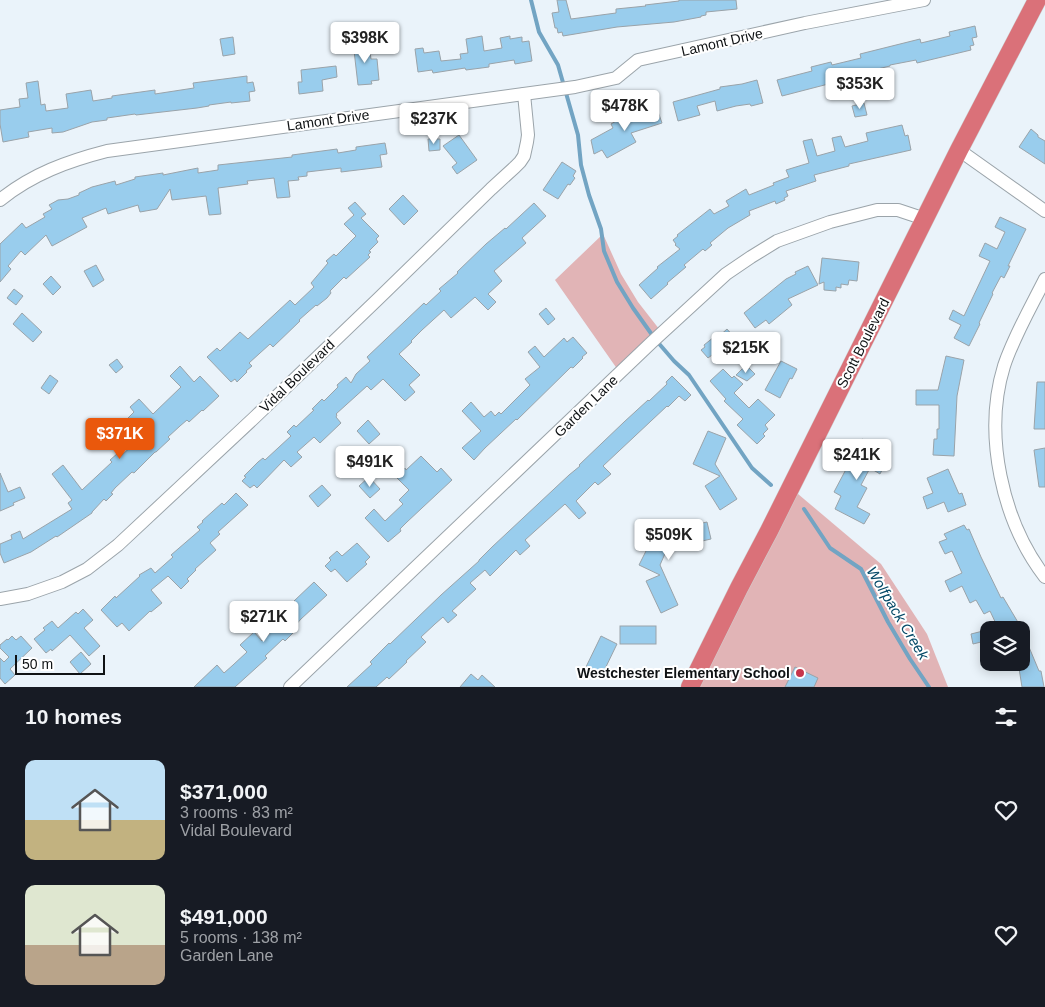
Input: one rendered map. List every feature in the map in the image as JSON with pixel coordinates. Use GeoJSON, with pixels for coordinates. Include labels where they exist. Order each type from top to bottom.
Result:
{"type":"FeatureCollection","features":[{"type":"Feature","properties":{"kind":"highway","name":"Scott Boulevard"},"geometry":{"type":"LineString","coordinates":[[690,687],[959,150],[1037,0]]}},
{"type":"Feature","properties":{"kind":"street","name":"Lamont Drive"},"geometry":{"type":"LineString","coordinates":[[0,200],[24,184],[62,164],[108,150],[575,87],[616,78],[638,60],[805,23],[924,0]]}},
{"type":"Feature","properties":{"kind":"street","name":"Vidal Boulevard"},"geometry":{"type":"LineString","coordinates":[[0,599],[28,594],[62,582],[87,569],[118,545],[248,424],[515,167],[524,156],[528,135],[524,94]]}},
{"type":"Feature","properties":{"kind":"street"},"geometry":{"type":"LineString","coordinates":[[959,150],[1045,211]]}},
{"type":"Feature","properties":{"kind":"street","name":"Garden Lane"},"geometry":{"type":"LineString","coordinates":[[290,687],[655,339],[726,274],[777,241],[830,222],[877,210],[898,210],[925,219]]}},
{"type":"Feature","properties":{"kind":"street"},"geometry":{"type":"LineString","coordinates":[[1045,279],[1011,347],[1004,366],[996,412],[999,464],[1010,514],[1023,543],[1045,577]]}},
{"type":"Feature","properties":{"kind":"shaded area"},"geometry":{"type":"Polygon","coordinates":[[[603,234],[621,274],[638,302],[663,334],[620,373],[555,280],[603,234]]]}},
{"type":"Feature","properties":{"kind":"shaded area"},"geometry":{"type":"Polygon","coordinates":[[[785,483],[881,564],[927,634],[948,687],[690,687],[785,483]]]}},
{"type":"Feature","properties":{"kind":"building"},"geometry":{"type":"Polygon","coordinates":[[[557,0],[566,0],[571,19],[616,13],[616,9],[679,0],[736,0],[737,9],[706,12],[706,15],[701,17],[674,22],[617,27],[563,36],[562,32],[558,33],[557,28],[555,28],[552,13],[559,12],[557,0]]]}},
{"type":"Feature","properties":{"kind":"building"},"geometry":{"type":"Polygon","coordinates":[[[975,26],[977,37],[972,38],[974,45],[970,46],[971,50],[917,63],[916,60],[890,65],[782,96],[777,80],[812,71],[811,67],[831,62],[832,65],[861,58],[860,54],[920,39],[921,43],[950,36],[949,32],[975,26]]]}},
{"type":"Feature","properties":{"kind":"building"},"geometry":{"type":"Polygon","coordinates":[[[482,36],[484,51],[502,48],[500,38],[510,36],[510,39],[522,37],[522,42],[529,41],[532,61],[515,64],[514,60],[489,64],[489,67],[466,70],[465,68],[433,73],[432,70],[418,72],[415,49],[423,48],[424,53],[439,51],[441,61],[461,59],[460,54],[468,53],[466,39],[482,36]]]}},
{"type":"Feature","properties":{"kind":"building"},"geometry":{"type":"Polygon","coordinates":[[[233,37],[235,54],[223,56],[220,39],[233,37]]]}},
{"type":"Feature","properties":{"kind":"building"},"geometry":{"type":"Polygon","coordinates":[[[368,40],[371,59],[377,59],[379,80],[371,81],[372,84],[358,85],[353,42],[368,40]]]}},
{"type":"Feature","properties":{"kind":"building"},"geometry":{"type":"Polygon","coordinates":[[[336,66],[337,77],[322,80],[323,91],[299,94],[298,82],[302,82],[301,70],[336,66]]]}},
{"type":"Feature","properties":{"kind":"building"},"geometry":{"type":"Polygon","coordinates":[[[247,76],[247,83],[253,82],[255,91],[249,92],[250,101],[107,118],[107,120],[92,122],[63,132],[52,133],[52,128],[28,132],[29,137],[3,142],[0,110],[20,107],[19,99],[28,98],[26,83],[38,81],[41,105],[45,104],[46,111],[68,108],[66,94],[91,90],[93,101],[112,98],[112,96],[155,90],[155,94],[194,88],[193,83],[247,76]]]}},
{"type":"Feature","properties":{"kind":"building"},"geometry":{"type":"Polygon","coordinates":[[[757,80],[763,103],[751,106],[750,104],[736,106],[717,111],[715,101],[697,106],[700,115],[678,121],[673,102],[720,89],[720,87],[757,80]]]}},
{"type":"Feature","properties":{"kind":"building"},"geometry":{"type":"Polygon","coordinates":[[[864,103],[867,115],[855,117],[852,106],[864,103]]]}},
{"type":"Feature","properties":{"kind":"building"},"geometry":{"type":"Polygon","coordinates":[[[656,106],[662,123],[631,133],[636,142],[607,158],[602,150],[594,154],[591,140],[613,128],[611,124],[623,117],[656,106]]]}},
{"type":"Feature","properties":{"kind":"building"},"geometry":{"type":"Polygon","coordinates":[[[902,125],[905,136],[908,135],[911,150],[849,164],[849,166],[814,175],[816,181],[786,191],[788,196],[784,198],[785,200],[776,204],[775,201],[749,211],[750,215],[728,228],[710,243],[712,245],[705,251],[703,249],[684,265],[686,267],[651,299],[639,285],[657,267],[680,249],[673,240],[677,235],[710,209],[714,214],[729,206],[726,201],[746,189],[749,195],[774,185],[773,183],[789,177],[786,170],[809,163],[803,141],[812,139],[817,156],[835,151],[832,138],[841,136],[845,147],[868,141],[866,133],[902,125]]]}},
{"type":"Feature","properties":{"kind":"building"},"geometry":{"type":"Polygon","coordinates":[[[1031,129],[1038,137],[1045,141],[1045,164],[1019,147],[1031,129]]]}},
{"type":"Feature","properties":{"kind":"building"},"geometry":{"type":"Polygon","coordinates":[[[459,135],[477,160],[457,174],[452,167],[457,163],[443,146],[459,135]]]}},
{"type":"Feature","properties":{"kind":"building"},"geometry":{"type":"Polygon","coordinates":[[[428,139],[440,139],[440,150],[429,151],[428,139]]]}},
{"type":"Feature","properties":{"kind":"building"},"geometry":{"type":"Polygon","coordinates":[[[385,143],[387,154],[380,155],[382,167],[341,172],[341,168],[307,172],[307,176],[298,177],[299,180],[288,181],[290,197],[277,198],[274,178],[247,181],[248,184],[218,188],[221,214],[209,215],[206,196],[172,200],[170,189],[157,209],[140,212],[138,205],[108,214],[106,208],[82,218],[87,227],[52,246],[46,235],[25,255],[21,251],[8,266],[11,269],[0,282],[0,244],[22,223],[26,228],[45,217],[43,214],[52,209],[49,205],[58,200],[79,195],[79,193],[92,187],[115,181],[116,185],[135,179],[135,177],[163,173],[163,175],[198,168],[198,173],[218,170],[218,165],[292,157],[292,155],[337,149],[338,153],[356,150],[356,147],[385,143]]]}},
{"type":"Feature","properties":{"kind":"building"},"geometry":{"type":"Polygon","coordinates":[[[562,162],[576,171],[573,176],[575,178],[570,185],[568,184],[558,199],[543,190],[562,162]]]}},
{"type":"Feature","properties":{"kind":"building"},"geometry":{"type":"Polygon","coordinates":[[[403,195],[418,211],[404,225],[389,209],[403,195]]]}},
{"type":"Feature","properties":{"kind":"building"},"geometry":{"type":"Polygon","coordinates":[[[355,202],[366,214],[361,218],[379,236],[376,239],[378,242],[369,251],[371,252],[368,255],[370,257],[346,279],[344,277],[330,291],[331,293],[327,298],[299,320],[273,347],[270,344],[249,363],[252,366],[237,382],[235,379],[231,382],[207,357],[217,348],[220,351],[240,332],[248,339],[290,300],[295,305],[314,287],[311,283],[328,263],[326,261],[334,254],[336,256],[356,236],[344,224],[354,215],[348,208],[355,202]]]}},
{"type":"Feature","properties":{"kind":"building"},"geometry":{"type":"Polygon","coordinates":[[[534,203],[546,216],[522,238],[526,243],[494,271],[502,281],[488,294],[496,302],[488,310],[475,297],[451,318],[444,310],[399,354],[420,375],[409,385],[415,392],[405,401],[383,379],[371,390],[367,386],[336,414],[341,423],[320,443],[314,437],[297,452],[302,457],[291,467],[284,460],[257,488],[254,485],[250,488],[242,481],[246,477],[244,476],[258,462],[263,458],[265,460],[291,436],[287,432],[294,425],[296,427],[346,377],[351,383],[356,374],[370,361],[367,357],[424,303],[426,305],[441,291],[439,289],[458,273],[486,244],[506,229],[534,203]]]}},
{"type":"Feature","properties":{"kind":"building"},"geometry":{"type":"Polygon","coordinates":[[[1000,217],[1026,229],[1004,278],[1001,276],[992,293],[969,346],[954,338],[961,325],[949,319],[953,310],[964,316],[990,261],[979,256],[985,243],[997,249],[1005,232],[995,227],[1000,217]]]}},
{"type":"Feature","properties":{"kind":"building"},"geometry":{"type":"Polygon","coordinates":[[[822,258],[859,262],[857,281],[849,280],[848,285],[841,284],[841,288],[836,287],[836,291],[824,290],[824,282],[819,284],[822,258]]]}},
{"type":"Feature","properties":{"kind":"building"},"geometry":{"type":"Polygon","coordinates":[[[96,265],[104,280],[93,287],[84,271],[96,265]]]}},
{"type":"Feature","properties":{"kind":"building"},"geometry":{"type":"Polygon","coordinates":[[[808,266],[818,285],[788,299],[792,305],[769,324],[766,320],[755,328],[744,313],[786,279],[796,274],[795,272],[808,266]]]}},
{"type":"Feature","properties":{"kind":"building"},"geometry":{"type":"Polygon","coordinates":[[[51,276],[61,287],[53,295],[43,284],[51,276]]]}},
{"type":"Feature","properties":{"kind":"building"},"geometry":{"type":"Polygon","coordinates":[[[14,289],[23,296],[16,305],[7,298],[14,289]]]}},
{"type":"Feature","properties":{"kind":"building"},"geometry":{"type":"Polygon","coordinates":[[[546,308],[555,319],[548,325],[539,314],[546,308]]]}},
{"type":"Feature","properties":{"kind":"building"},"geometry":{"type":"Polygon","coordinates":[[[22,313],[42,332],[33,342],[13,324],[22,313]]]}},
{"type":"Feature","properties":{"kind":"building"},"geometry":{"type":"Polygon","coordinates":[[[727,329],[740,344],[718,362],[712,355],[708,358],[701,350],[705,347],[704,345],[714,337],[716,339],[727,329]]]}},
{"type":"Feature","properties":{"kind":"building"},"geometry":{"type":"Polygon","coordinates":[[[573,337],[587,353],[583,358],[573,368],[571,367],[474,460],[462,448],[481,431],[462,411],[471,402],[484,417],[491,411],[495,416],[499,412],[501,414],[530,385],[525,379],[540,367],[528,352],[535,346],[544,357],[564,338],[567,342],[573,337]]]}},
{"type":"Feature","properties":{"kind":"building"},"geometry":{"type":"Polygon","coordinates":[[[946,356],[964,360],[957,396],[954,456],[933,455],[934,439],[937,439],[937,429],[939,429],[939,405],[916,405],[916,390],[938,390],[946,356]]]}},
{"type":"Feature","properties":{"kind":"building"},"geometry":{"type":"Polygon","coordinates":[[[117,359],[123,367],[116,373],[109,365],[117,359]]]}},
{"type":"Feature","properties":{"kind":"building"},"geometry":{"type":"Polygon","coordinates":[[[781,361],[797,369],[780,398],[765,390],[781,361]]]}},
{"type":"Feature","properties":{"kind":"building"},"geometry":{"type":"Polygon","coordinates":[[[746,365],[755,374],[747,381],[736,375],[746,365]]]}},
{"type":"Feature","properties":{"kind":"building"},"geometry":{"type":"Polygon","coordinates":[[[180,366],[194,382],[200,376],[219,396],[203,411],[189,422],[187,420],[168,437],[170,439],[115,488],[111,493],[113,494],[106,501],[104,499],[92,513],[31,552],[4,563],[0,553],[0,544],[12,539],[11,535],[20,531],[23,539],[72,509],[68,503],[72,500],[52,474],[63,465],[82,490],[112,462],[110,460],[118,453],[121,456],[136,442],[121,425],[134,412],[130,407],[139,399],[153,414],[181,387],[170,376],[180,366]]]}},
{"type":"Feature","properties":{"kind":"building"},"geometry":{"type":"Polygon","coordinates":[[[723,369],[732,378],[734,376],[743,384],[734,393],[749,408],[758,399],[775,415],[765,425],[768,429],[763,434],[765,436],[757,444],[737,425],[743,419],[724,401],[726,399],[710,381],[723,369]]]}},
{"type":"Feature","properties":{"kind":"building"},"geometry":{"type":"Polygon","coordinates":[[[50,375],[58,381],[49,394],[41,388],[50,375]]]}},
{"type":"Feature","properties":{"kind":"building"},"geometry":{"type":"Polygon","coordinates":[[[672,376],[691,395],[685,401],[679,396],[603,466],[611,474],[598,485],[595,482],[576,501],[586,513],[579,519],[565,504],[525,540],[530,546],[520,555],[516,550],[490,576],[485,570],[470,583],[476,589],[452,611],[457,615],[448,623],[443,617],[421,637],[426,642],[389,679],[387,677],[376,687],[347,687],[372,664],[370,662],[389,643],[479,561],[624,422],[649,401],[667,384],[666,382],[672,376]]]}},
{"type":"Feature","properties":{"kind":"building"},"geometry":{"type":"Polygon","coordinates":[[[1037,382],[1045,382],[1045,429],[1034,429],[1037,382]]]}},
{"type":"Feature","properties":{"kind":"building"},"geometry":{"type":"Polygon","coordinates":[[[368,420],[380,434],[369,444],[357,431],[368,420]]]}},
{"type":"Feature","properties":{"kind":"building"},"geometry":{"type":"Polygon","coordinates":[[[708,431],[726,438],[715,464],[737,499],[720,510],[705,486],[720,476],[693,464],[708,431]]]}},
{"type":"Feature","properties":{"kind":"building"},"geometry":{"type":"Polygon","coordinates":[[[862,439],[880,449],[875,459],[885,464],[880,474],[870,468],[861,485],[867,488],[857,507],[870,514],[864,524],[835,509],[841,496],[834,492],[862,439]]]}},
{"type":"Feature","properties":{"kind":"building"},"geometry":{"type":"Polygon","coordinates":[[[1045,448],[1045,487],[1039,487],[1034,450],[1045,448]]]}},
{"type":"Feature","properties":{"kind":"building"},"geometry":{"type":"Polygon","coordinates":[[[421,456],[437,472],[441,468],[452,480],[388,542],[365,518],[374,509],[385,521],[403,504],[399,500],[409,490],[396,477],[421,456]]]}},
{"type":"Feature","properties":{"kind":"building"},"geometry":{"type":"Polygon","coordinates":[[[948,469],[959,494],[962,493],[966,505],[948,512],[944,502],[927,509],[923,497],[933,493],[927,478],[948,469]]]}},
{"type":"Feature","properties":{"kind":"building"},"geometry":{"type":"Polygon","coordinates":[[[0,473],[8,492],[20,487],[25,498],[0,511],[0,473]]]}},
{"type":"Feature","properties":{"kind":"building"},"geometry":{"type":"Polygon","coordinates":[[[369,477],[380,489],[370,498],[359,486],[369,477]]]}},
{"type":"Feature","properties":{"kind":"building"},"geometry":{"type":"Polygon","coordinates":[[[322,485],[331,495],[318,507],[309,496],[322,485]]]}},
{"type":"Feature","properties":{"kind":"building"},"geometry":{"type":"Polygon","coordinates":[[[236,493],[248,505],[218,532],[220,534],[210,543],[216,550],[195,569],[187,579],[189,581],[181,589],[168,576],[151,590],[162,603],[150,611],[129,631],[122,623],[117,627],[101,610],[139,575],[151,568],[155,573],[173,557],[171,555],[200,530],[197,527],[202,521],[222,503],[224,505],[236,493]]]}},
{"type":"Feature","properties":{"kind":"building"},"geometry":{"type":"Polygon","coordinates":[[[707,522],[711,539],[667,549],[660,565],[678,605],[661,613],[646,581],[660,575],[639,565],[655,533],[675,543],[672,530],[707,522]]]}},
{"type":"Feature","properties":{"kind":"building"},"geometry":{"type":"Polygon","coordinates":[[[964,525],[967,530],[969,529],[1001,598],[1003,597],[1017,621],[995,621],[990,611],[984,614],[976,600],[970,603],[962,586],[950,592],[945,581],[962,573],[952,551],[945,554],[939,542],[947,539],[944,534],[964,525]]]}},
{"type":"Feature","properties":{"kind":"building"},"geometry":{"type":"Polygon","coordinates":[[[357,543],[370,557],[365,562],[367,564],[347,582],[335,569],[331,572],[325,566],[331,560],[329,558],[337,551],[342,556],[357,543]]]}},
{"type":"Feature","properties":{"kind":"building"},"geometry":{"type":"Polygon","coordinates":[[[314,582],[327,595],[301,619],[293,628],[296,630],[285,641],[283,639],[265,656],[267,658],[235,687],[194,687],[217,665],[224,673],[233,665],[247,652],[240,645],[254,632],[262,641],[287,616],[285,614],[296,603],[294,601],[314,582]]]}},
{"type":"Feature","properties":{"kind":"building"},"geometry":{"type":"Polygon","coordinates":[[[83,609],[93,620],[84,628],[100,646],[89,656],[70,635],[52,651],[51,649],[46,653],[34,639],[45,630],[43,628],[52,621],[58,628],[76,612],[78,614],[83,609]]]}},
{"type":"Feature","properties":{"kind":"building"},"geometry":{"type":"Polygon","coordinates":[[[620,626],[656,626],[656,644],[620,644],[620,626]]]}},
{"type":"Feature","properties":{"kind":"building"},"geometry":{"type":"Polygon","coordinates":[[[980,632],[980,642],[973,644],[971,634],[980,632]]]}},
{"type":"Feature","properties":{"kind":"building"},"geometry":{"type":"Polygon","coordinates":[[[12,636],[16,640],[21,636],[32,648],[10,669],[15,675],[5,684],[0,678],[0,658],[4,662],[9,657],[0,648],[0,645],[12,636]]]}},
{"type":"Feature","properties":{"kind":"building"},"geometry":{"type":"Polygon","coordinates":[[[601,636],[617,644],[601,677],[585,669],[601,636]]]}},
{"type":"Feature","properties":{"kind":"building"},"geometry":{"type":"Polygon","coordinates":[[[1030,650],[1039,671],[1041,671],[1044,687],[1022,687],[1019,671],[1030,671],[1030,650]]]}},
{"type":"Feature","properties":{"kind":"building"},"geometry":{"type":"Polygon","coordinates":[[[81,652],[91,664],[80,674],[70,662],[81,652]]]}},
{"type":"Feature","properties":{"kind":"building","name":"Westchester Elementary School"},"geometry":{"type":"Polygon","coordinates":[[[795,667],[818,678],[814,687],[785,687],[795,667]]]}},
{"type":"Feature","properties":{"kind":"building"},"geometry":{"type":"Polygon","coordinates":[[[471,674],[478,680],[482,675],[495,687],[460,687],[471,674]]]}},
{"type":"Feature","properties":{"kind":"waterway","name":"Wolfpack Creek"},"geometry":{"type":"LineString","coordinates":[[531,0],[539,32],[558,65],[578,135],[581,165],[601,229],[604,251],[617,282],[655,339],[689,375],[752,468],[771,485]]}},
{"type":"Feature","properties":{"kind":"waterway","name":"Wolfpack Creek"},"geometry":{"type":"LineString","coordinates":[[804,509],[830,548],[861,569],[888,622],[929,687]]}},
{"type":"Feature","properties":{"kind":"place","name":"Westchester Elementary School"},"geometry":{"type":"Point","coordinates":[800,673]}}]}
